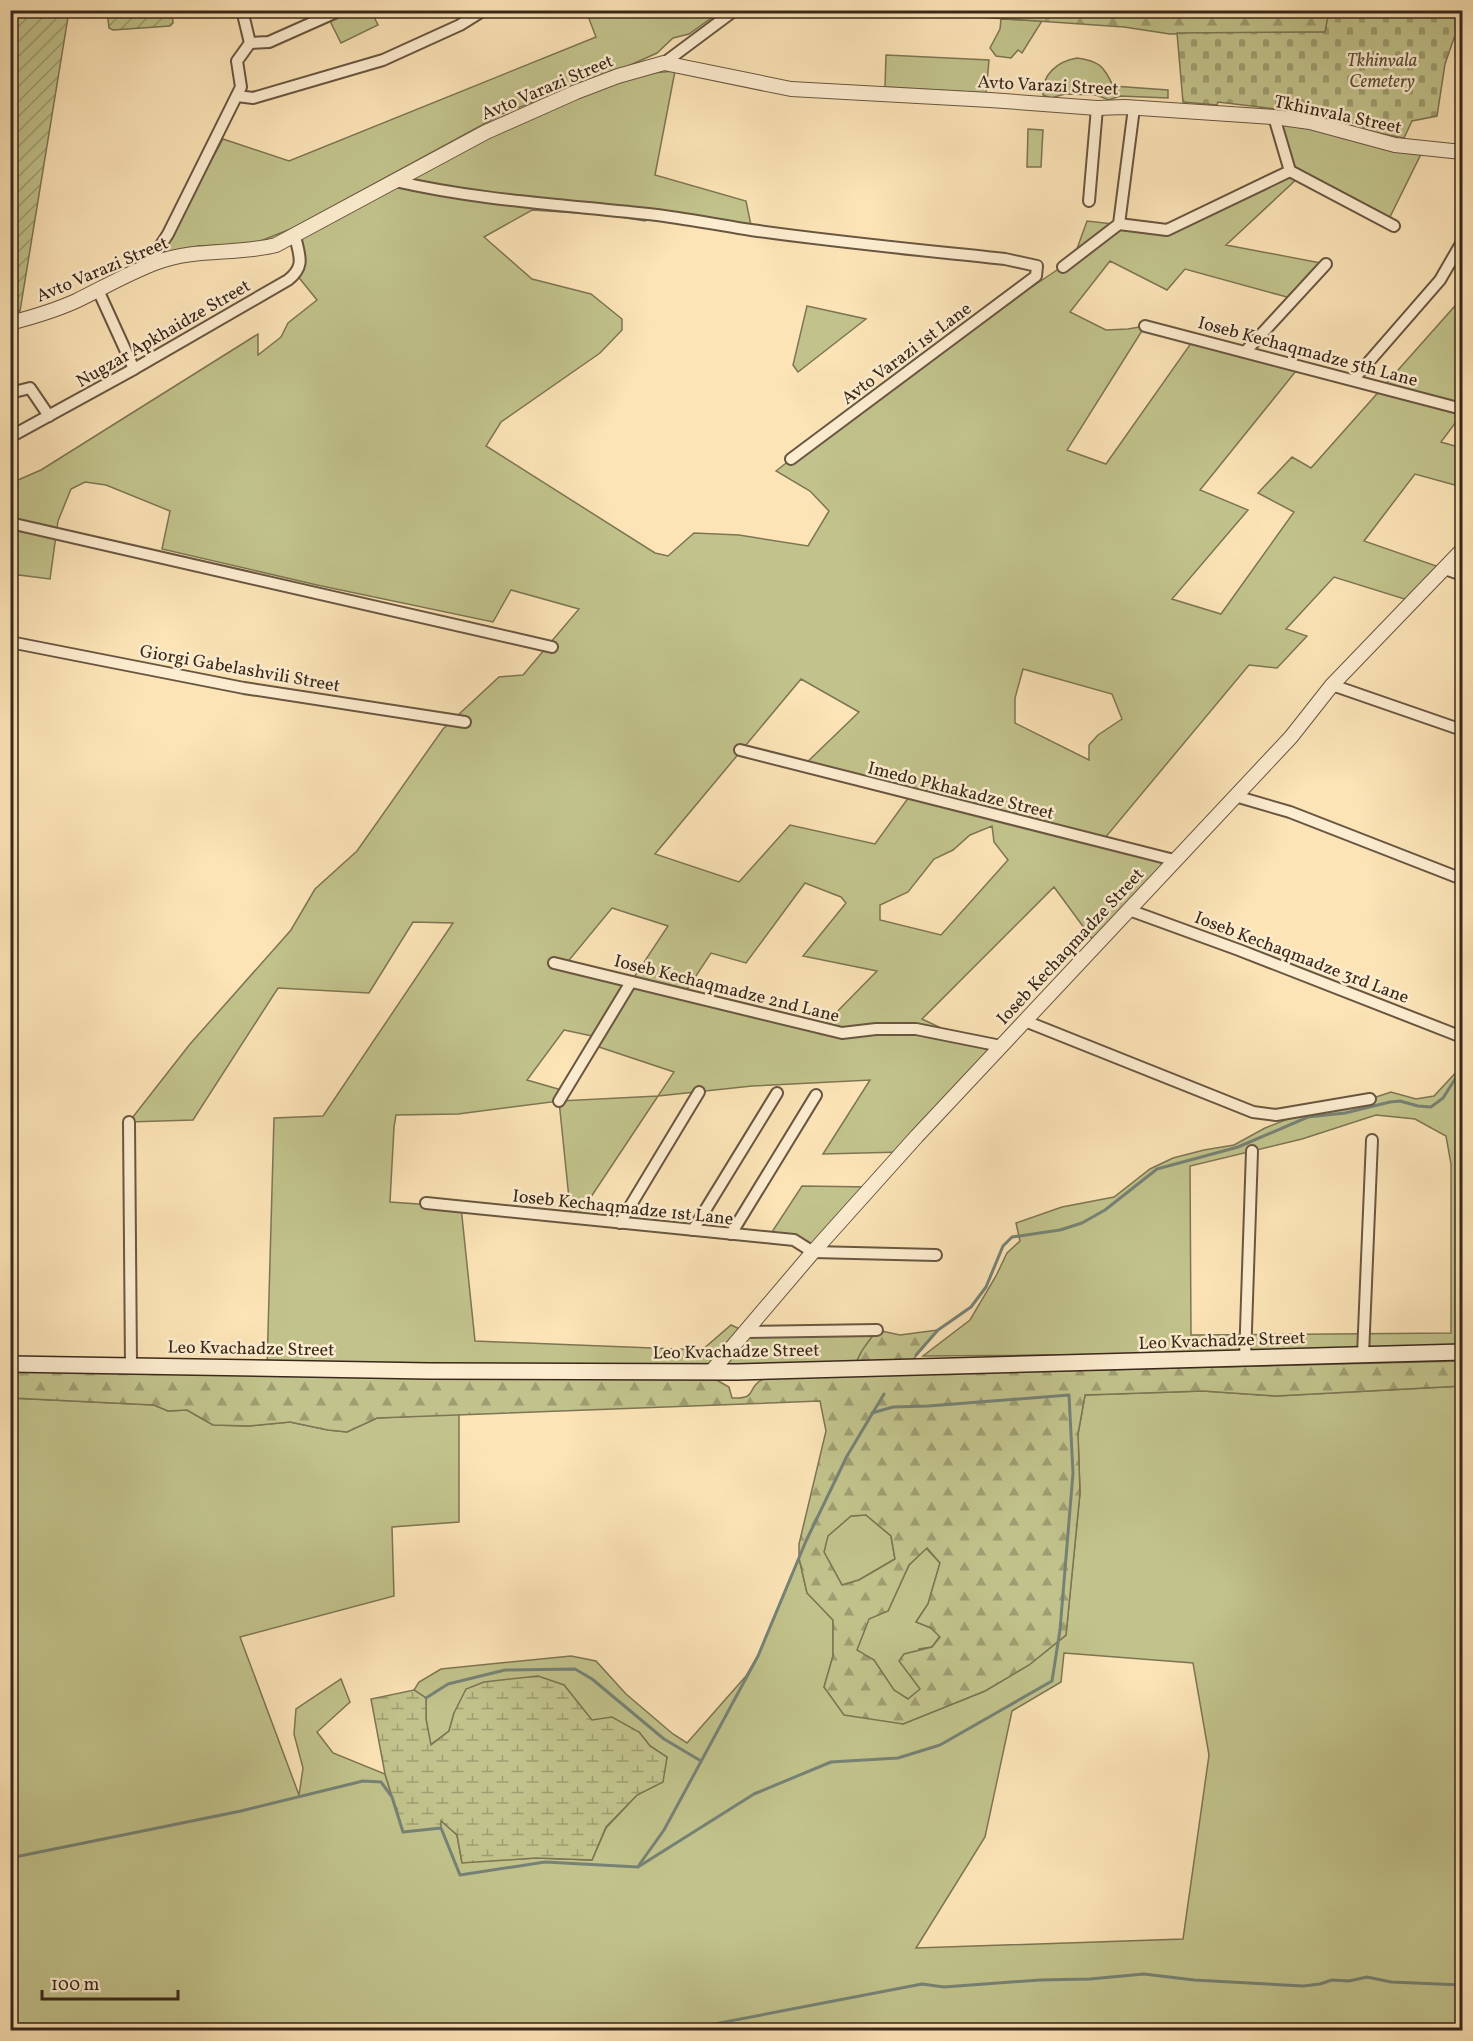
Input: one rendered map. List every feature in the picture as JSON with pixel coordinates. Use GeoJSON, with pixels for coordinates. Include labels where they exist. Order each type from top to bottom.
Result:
{"type":"FeatureCollection","features":[{"type":"Feature","properties":{"kind":"main road","name":"Leo Kvachadze Street"},"geometry":{"type":"LineString","coordinates":[[10,1364],[711,1372],[1462,1352]]}},
{"type":"Feature","properties":{"kind":"street"},"geometry":{"type":"LineString","coordinates":[[146,267],[168,234],[241,87],[237,61],[250,43],[242,10]]}},
{"type":"Feature","properties":{"kind":"street"},"geometry":{"type":"LineString","coordinates":[[250,43],[269,42],[341,10]]}},
{"type":"Feature","properties":{"kind":"street"},"geometry":{"type":"LineString","coordinates":[[237,96],[253,98],[383,60],[460,25],[484,10]]}},
{"type":"Feature","properties":{"kind":"street"},"geometry":{"type":"LineString","coordinates":[[664,63],[735,10]]}},
{"type":"Feature","properties":{"kind":"street","name":"Avto Varazi Street"},"geometry":{"type":"LineString","coordinates":[[10,323],[53,310],[146,267],[184,255],[259,249],[276,244],[295,236],[486,132],[547,104],[618,76],[664,63],[791,89],[1097,108],[1134,108]]}},
{"type":"Feature","properties":{"kind":"street"},"geometry":{"type":"LineString","coordinates":[[1089,201],[1097,108]]}},
{"type":"Feature","properties":{"kind":"street"},"geometry":{"type":"LineString","coordinates":[[1119,224],[1134,108]]}},
{"type":"Feature","properties":{"kind":"street","name":"Tkhinvala Street"},"geometry":{"type":"LineString","coordinates":[[1134,108],[1274,117],[1310,122],[1395,145],[1462,152]]}},
{"type":"Feature","properties":{"kind":"street"},"geometry":{"type":"LineString","coordinates":[[1274,117],[1290,171],[1394,226]]}},
{"type":"Feature","properties":{"kind":"street"},"geometry":{"type":"LineString","coordinates":[[1063,267],[1119,224],[1167,230],[1290,171]]}},
{"type":"Feature","properties":{"kind":"street","name":"Avto Varazi 1st Lane"},"geometry":{"type":"LineString","coordinates":[[395,181],[468,195],[657,215],[752,230],[1005,259],[1037,266],[1036,276],[791,459]]}},
{"type":"Feature","properties":{"kind":"street","name":"Nugzar Apkhaidze Street"},"geometry":{"type":"LineString","coordinates":[[10,437],[288,280],[296,274],[301,264],[295,236]]}},
{"type":"Feature","properties":{"kind":"street"},"geometry":{"type":"LineString","coordinates":[[1353,380],[1440,280],[1462,242]]}},
{"type":"Feature","properties":{"kind":"street"},"geometry":{"type":"LineString","coordinates":[[1245,352],[1326,264]]}},
{"type":"Feature","properties":{"kind":"street"},"geometry":{"type":"LineString","coordinates":[[98,290],[134,369]]}},
{"type":"Feature","properties":{"kind":"street","name":"Ioseb Kechaqmadze 5th Lane"},"geometry":{"type":"LineString","coordinates":[[1144,326],[1462,409]]}},
{"type":"Feature","properties":{"kind":"street"},"geometry":{"type":"LineString","coordinates":[[10,393],[30,388],[49,416]]}},
{"type":"Feature","properties":{"kind":"street"},"geometry":{"type":"LineString","coordinates":[[10,523],[552,647]]}},
{"type":"Feature","properties":{"kind":"street","name":"Ioseb Kechaqmadze Street"},"geometry":{"type":"LineString","coordinates":[[711,1372],[813,1252],[917,1136],[1291,737],[1332,685],[1462,550]]}},
{"type":"Feature","properties":{"kind":"street"},"geometry":{"type":"LineString","coordinates":[[1445,569],[1462,575]]}},
{"type":"Feature","properties":{"kind":"street","name":"Giorgi Gabelashvili Street"},"geometry":{"type":"LineString","coordinates":[[10,642],[244,688],[465,722]]}},
{"type":"Feature","properties":{"kind":"street"},"geometry":{"type":"LineString","coordinates":[[1332,685],[1462,730]]}},
{"type":"Feature","properties":{"kind":"street","name":"Imedo Pkhakadze Street"},"geometry":{"type":"LineString","coordinates":[[740,750],[1174,860]]}},
{"type":"Feature","properties":{"kind":"street"},"geometry":{"type":"LineString","coordinates":[[1235,796],[1290,812],[1462,879]]}},
{"type":"Feature","properties":{"kind":"street","name":"Ioseb Kechaqmadze 3rd Lane"},"geometry":{"type":"LineString","coordinates":[[1129,910],[1239,950],[1462,1037]]}},
{"type":"Feature","properties":{"kind":"street","name":"Ioseb Kechaqmadze 2nd Lane"},"geometry":{"type":"LineString","coordinates":[[554,963],[842,1033],[876,1029],[916,1029],[1000,1046]]}},
{"type":"Feature","properties":{"kind":"street"},"geometry":{"type":"LineString","coordinates":[[559,1101],[632,982]]}},
{"type":"Feature","properties":{"kind":"street"},"geometry":{"type":"LineString","coordinates":[[1025,1021],[1253,1112],[1276,1115],[1370,1100]]}},
{"type":"Feature","properties":{"kind":"street"},"geometry":{"type":"LineString","coordinates":[[620,1223],[699,1092]]}},
{"type":"Feature","properties":{"kind":"street"},"geometry":{"type":"LineString","coordinates":[[693,1230],[777,1093]]}},
{"type":"Feature","properties":{"kind":"street"},"geometry":{"type":"LineString","coordinates":[[731,1234],[816,1095]]}},
{"type":"Feature","properties":{"kind":"street"},"geometry":{"type":"LineString","coordinates":[[129,1122],[131,1366]]}},
{"type":"Feature","properties":{"kind":"street"},"geometry":{"type":"LineString","coordinates":[[1363,1355],[1372,1140]]}},
{"type":"Feature","properties":{"kind":"street"},"geometry":{"type":"LineString","coordinates":[[1245,1359],[1252,1151]]}},
{"type":"Feature","properties":{"kind":"street","name":"Ioseb Kechaqmadze 1st Lane"},"geometry":{"type":"LineString","coordinates":[[426,1203],[794,1240],[813,1252]]}},
{"type":"Feature","properties":{"kind":"street"},"geometry":{"type":"LineString","coordinates":[[813,1252],[936,1255]]}},
{"type":"Feature","properties":{"kind":"street"},"geometry":{"type":"LineString","coordinates":[[746,1332],[877,1330]]}},
{"type":"Feature","properties":{"kind":"green space"},"geometry":{"type":"Polygon","coordinates":[[[11,10],[69,11],[20,311],[11,314],[11,10]]]}},
{"type":"Feature","properties":{"kind":"green space"},"geometry":{"type":"Polygon","coordinates":[[[1304,10],[1304,14],[1329,16],[1325,32],[1170,34],[1124,27],[891,11],[1304,10]]]}},
{"type":"Feature","properties":{"kind":"green space"},"geometry":{"type":"Polygon","coordinates":[[[107,11],[172,11],[173,23],[170,26],[113,30],[109,28],[107,11]]]}},
{"type":"Feature","properties":{"kind":"green space"},"geometry":{"type":"Polygon","coordinates":[[[351,11],[371,11],[378,25],[341,43],[330,21],[351,11]]]}},
{"type":"Feature","properties":{"kind":"green space"},"geometry":{"type":"Polygon","coordinates":[[[586,11],[721,11],[689,34],[673,38],[657,53],[617,71],[504,113],[293,228],[253,244],[198,246],[162,257],[160,254],[223,139],[289,161],[596,37],[586,11]]]}},
{"type":"Feature","properties":{"kind":"green space","name":"Tkhinvala Cemetery"},"geometry":{"type":"Polygon","coordinates":[[[1304,11],[1462,11],[1462,26],[1454,38],[1445,64],[1437,116],[1412,121],[1404,138],[1367,131],[1366,128],[1335,116],[1218,102],[1217,105],[1183,102],[1177,33],[1325,32],[1328,16],[1303,14],[1304,11]]]}},
{"type":"Feature","properties":{"kind":"green space"},"geometry":{"type":"Polygon","coordinates":[[[1001,19],[1042,21],[1022,53],[1018,50],[1011,58],[996,56],[990,48],[1000,29],[1001,19]]]}},
{"type":"Feature","properties":{"kind":"green space"},"geometry":{"type":"Polygon","coordinates":[[[886,55],[989,60],[986,93],[885,87],[886,55]]]}},
{"type":"Feature","properties":{"kind":"green space"},"geometry":{"type":"Polygon","coordinates":[[[1077,58],[1100,66],[1113,86],[1168,90],[1168,98],[1120,96],[1109,100],[1096,95],[1065,94],[1051,98],[1043,95],[1045,81],[1052,70],[1063,62],[1077,58]]]}},
{"type":"Feature","properties":{"kind":"green space"},"geometry":{"type":"Polygon","coordinates":[[[675,71],[655,175],[746,201],[752,230],[657,215],[645,221],[608,215],[532,210],[484,237],[532,279],[591,294],[622,319],[622,330],[600,353],[501,422],[486,446],[655,553],[668,556],[694,533],[739,535],[808,546],[829,511],[810,491],[776,471],[919,364],[1066,264],[1074,257],[1087,221],[1167,230],[1290,171],[1274,117],[1424,148],[1387,223],[1300,176],[1226,245],[1326,264],[1294,299],[1185,269],[1167,290],[1110,261],[1070,312],[1106,330],[1145,326],[1067,450],[1106,464],[1194,339],[1300,366],[1200,490],[1248,510],[1172,599],[1221,614],[1294,512],[1258,493],[1292,457],[1311,468],[1462,298],[1462,414],[1441,442],[1462,448],[1462,487],[1415,474],[1364,541],[1445,569],[1414,602],[1334,577],[1286,629],[1307,636],[1277,668],[1249,665],[1104,839],[1174,860],[1096,944],[1054,887],[922,1019],[994,1053],[902,1152],[823,1154],[870,1080],[752,1086],[658,1096],[577,1218],[571,1218],[559,1101],[458,1114],[396,1115],[390,1202],[461,1207],[475,1341],[702,1350],[731,1325],[746,1332],[877,1330],[861,1353],[854,1369],[267,1368],[274,1118],[323,1116],[453,923],[413,922],[369,993],[278,988],[193,1120],[129,1122],[190,1044],[291,930],[315,889],[357,851],[443,729],[499,677],[523,675],[579,609],[511,590],[493,622],[162,549],[170,511],[106,485],[85,482],[71,489],[58,521],[50,579],[11,574],[11,483],[41,470],[258,334],[258,355],[281,337],[288,323],[317,300],[296,274],[295,236],[388,184],[618,76],[675,71]],[[1023,669],[1015,698],[1015,723],[1089,760],[1089,745],[1098,735],[1122,719],[1112,694],[1023,669]],[[801,679],[655,854],[739,882],[790,825],[875,844],[909,797],[799,770],[859,712],[801,679]],[[992,826],[970,835],[953,850],[934,859],[908,892],[880,905],[880,920],[941,935],[1008,860],[994,842],[992,826]],[[805,883],[746,963],[711,953],[684,994],[821,1028],[877,971],[803,956],[846,903],[841,897],[805,883]],[[612,908],[565,965],[631,982],[668,926],[612,908]],[[564,1030],[527,1080],[565,1091],[560,1101],[658,1096],[674,1072],[593,1045],[597,1037],[564,1030]]]}},
{"type":"Feature","properties":{"kind":"green space"},"geometry":{"type":"Polygon","coordinates":[[[1028,129],[1043,130],[1041,167],[1027,167],[1028,129]]]}},
{"type":"Feature","properties":{"kind":"green space"},"geometry":{"type":"Polygon","coordinates":[[[807,306],[866,319],[798,372],[793,365],[807,306]]]}},
{"type":"Feature","properties":{"kind":"green space"},"geometry":{"type":"Polygon","coordinates":[[[1462,1066],[1462,1349],[923,1356],[970,1320],[1007,1253],[1020,1241],[1016,1223],[1062,1207],[1114,1197],[1150,1169],[1173,1158],[1234,1145],[1265,1128],[1306,1112],[1370,1099],[1391,1092],[1416,1099],[1434,1096],[1462,1066]],[[1376,1115],[1302,1139],[1190,1166],[1191,1335],[1451,1333],[1451,1164],[1446,1136],[1415,1119],[1376,1115]]]}},
{"type":"Feature","properties":{"kind":"green space"},"geometry":{"type":"Polygon","coordinates":[[[802,1186],[871,1187],[813,1252],[794,1240],[768,1238],[802,1186]]]}},
{"type":"Feature","properties":{"kind":"green space"},"geometry":{"type":"Polygon","coordinates":[[[877,1330],[900,1335],[938,1330],[905,1369],[854,1369],[861,1353],[877,1330]]]}},
{"type":"Feature","properties":{"kind":"green space"},"geometry":{"type":"Polygon","coordinates":[[[1462,1361],[1462,1386],[1276,1396],[1203,1391],[1085,1395],[1078,1434],[1080,1493],[1066,1635],[1029,1665],[985,1691],[903,1724],[844,1715],[824,1687],[833,1656],[833,1620],[807,1593],[799,1558],[799,1544],[826,1431],[820,1401],[377,1418],[347,1432],[290,1422],[249,1426],[213,1425],[187,1410],[168,1411],[154,1405],[11,1398],[11,1370],[713,1378],[729,1387],[732,1398],[746,1397],[755,1385],[765,1378],[1462,1361]],[[866,1515],[851,1516],[828,1536],[824,1552],[842,1585],[859,1580],[895,1559],[891,1536],[866,1515]],[[927,1548],[909,1565],[888,1611],[869,1619],[857,1650],[874,1660],[894,1690],[908,1699],[920,1689],[899,1661],[904,1654],[932,1647],[940,1637],[931,1628],[916,1622],[928,1604],[940,1563],[927,1548]]]}},
{"type":"Feature","properties":{"kind":"green space"},"geometry":{"type":"Polygon","coordinates":[[[1462,1386],[1462,2030],[11,2030],[11,1398],[154,1405],[168,1411],[187,1410],[213,1425],[249,1426],[290,1422],[347,1432],[377,1418],[459,1414],[459,1522],[392,1527],[394,1596],[240,1637],[299,1795],[303,1768],[294,1734],[296,1709],[341,1679],[350,1702],[317,1732],[333,1753],[385,1774],[403,1832],[441,1820],[457,1835],[462,1862],[536,1858],[592,1860],[606,1828],[637,1795],[662,1782],[667,1757],[650,1746],[639,1732],[592,1721],[564,1685],[454,1713],[449,1731],[430,1745],[426,1698],[414,1690],[419,1682],[441,1669],[571,1656],[596,1661],[626,1694],[687,1743],[746,1676],[758,1656],[799,1558],[807,1593],[833,1620],[833,1656],[824,1687],[903,1724],[985,1691],[1029,1665],[1066,1635],[1080,1493],[1078,1434],[1085,1395],[1203,1391],[1276,1396],[1462,1386]],[[1064,1653],[1061,1682],[1012,1711],[985,1837],[916,1948],[1183,1939],[1209,1755],[1193,1663],[1064,1653]]]}},
{"type":"Feature","properties":{"kind":"green space"},"geometry":{"type":"Polygon","coordinates":[[[866,1515],[891,1536],[895,1559],[859,1580],[842,1585],[824,1552],[827,1536],[851,1516],[866,1515]]]}},
{"type":"Feature","properties":{"kind":"green space"},"geometry":{"type":"Polygon","coordinates":[[[926,1548],[940,1563],[928,1604],[916,1622],[931,1628],[940,1636],[932,1647],[919,1649],[921,1689],[908,1699],[894,1691],[874,1660],[856,1651],[869,1618],[888,1611],[909,1565],[926,1548]]]}},
{"type":"Feature","properties":{"kind":"green space"},"geometry":{"type":"Polygon","coordinates":[[[538,1676],[564,1685],[592,1720],[612,1717],[639,1732],[650,1746],[667,1757],[663,1782],[637,1795],[606,1827],[592,1860],[536,1858],[462,1863],[457,1835],[441,1821],[441,1828],[403,1832],[385,1774],[371,1699],[414,1690],[426,1698],[426,1719],[431,1745],[449,1731],[454,1713],[466,1689],[484,1682],[538,1676]]]}},
{"type":"Feature","properties":{"kind":"waterway"},"geometry":{"type":"LineString","coordinates":[[916,1355],[938,1330],[971,1307],[986,1287],[1003,1246],[1012,1237],[1060,1230],[1082,1223],[1105,1210],[1157,1169],[1238,1147],[1308,1117],[1345,1113],[1400,1101],[1431,1107],[1443,1098],[1462,1072]]}},
{"type":"Feature","properties":{"kind":"waterway"},"geometry":{"type":"LineString","coordinates":[[639,1865],[664,1830],[758,1656],[806,1541],[847,1456],[884,1394]]}},
{"type":"Feature","properties":{"kind":"waterway"},"geometry":{"type":"LineString","coordinates":[[10,1858],[241,1811],[363,1781],[381,1782],[392,1797],[403,1832],[441,1828],[460,1875],[545,1862],[638,1867],[754,1794],[831,1762],[898,1758],[940,1745],[1052,1681],[1060,1630],[1073,1473],[1069,1395],[893,1407],[872,1413]]}},
{"type":"Feature","properties":{"kind":"waterway"},"geometry":{"type":"LineString","coordinates":[[426,1698],[448,1684],[505,1670],[575,1669],[592,1679],[664,1739],[701,1761]]}},
{"type":"Feature","properties":{"kind":"waterway"},"geometry":{"type":"LineString","coordinates":[[683,2030],[922,1984],[944,1987],[1144,1974],[1194,1980],[1303,1986],[1332,1980],[1349,1981],[1367,1977],[1391,1982],[1462,1985]]}}]}
